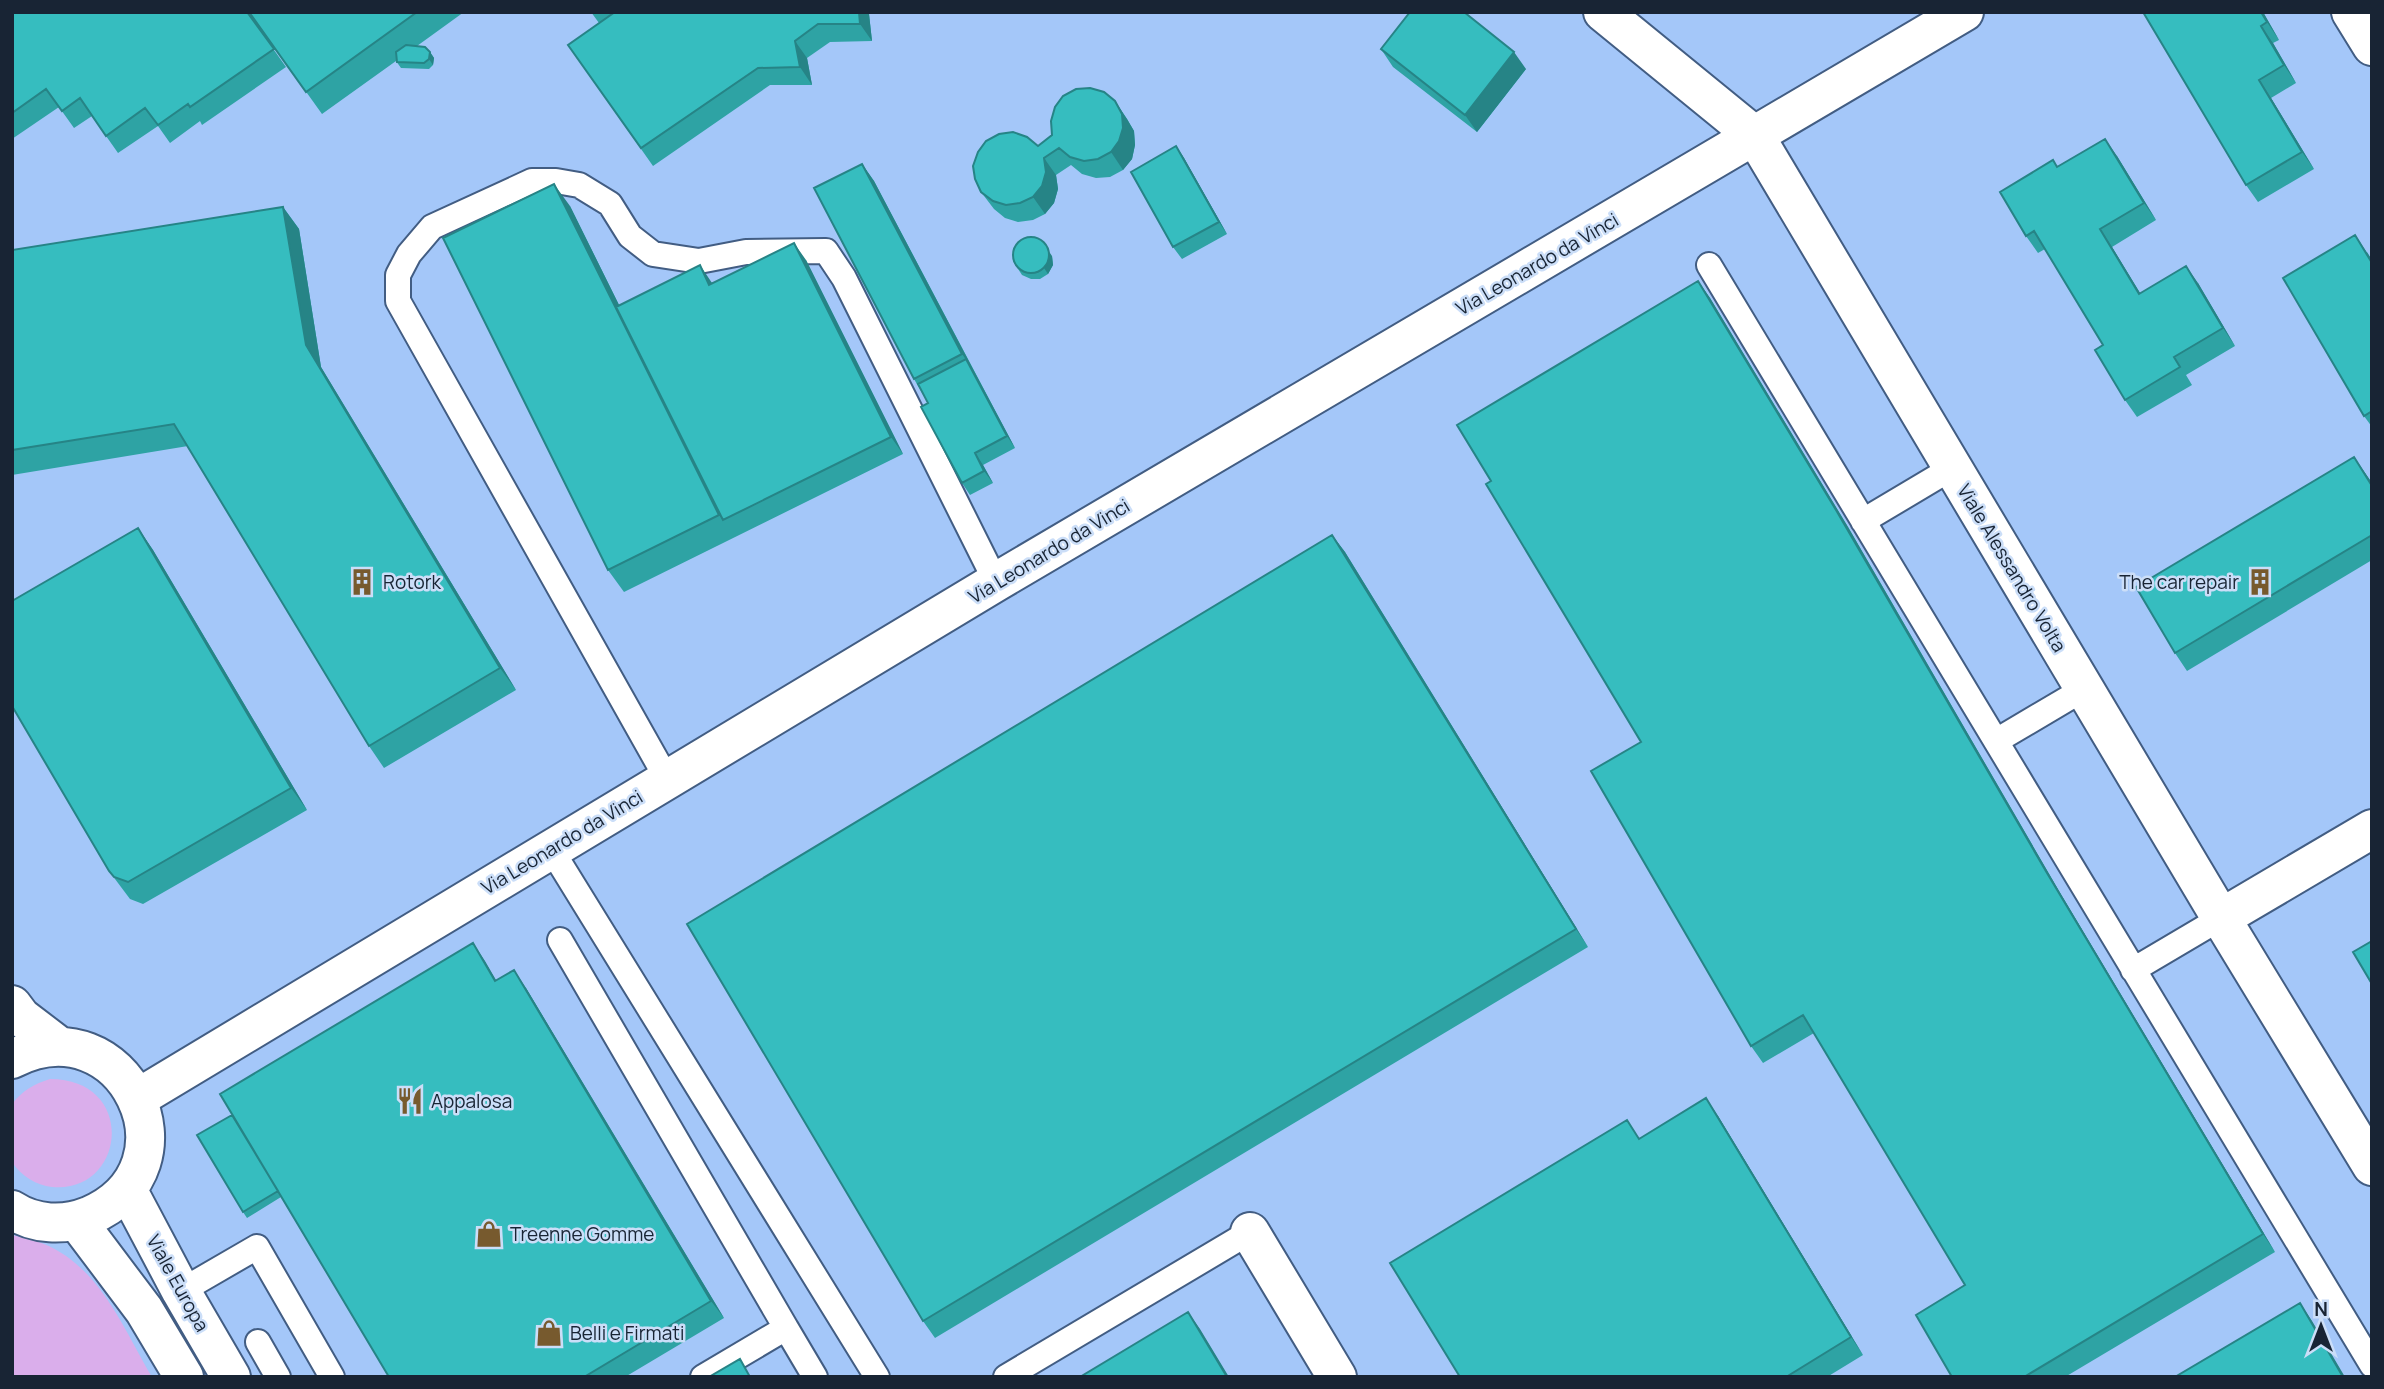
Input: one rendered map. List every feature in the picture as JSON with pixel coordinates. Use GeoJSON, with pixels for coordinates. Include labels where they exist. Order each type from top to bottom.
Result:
{"type":"FeatureCollection","features":[{"type":"Feature","properties":{"kind":"street","name":"Viale Alessandro Volta"},"geometry":{"type":"LineString","coordinates":[[1603,12],[1755,136],[2372,1166]]}},
{"type":"Feature","properties":{"kind":"street","name":"Via Leonardo da Vinci"},"geometry":{"type":"LineString","coordinates":[[138,1098],[996,582],[1964,12]]}},
{"type":"Feature","properties":{"kind":"street"},"geometry":{"type":"LineString","coordinates":[[2351,12],[2372,46]]}},
{"type":"Feature","properties":{"kind":"street"},"geometry":{"type":"LineString","coordinates":[[2221,918],[2372,829]]}},
{"type":"Feature","properties":{"kind":"street"},"geometry":{"type":"LineString","coordinates":[[12,1005],[21,1017],[59,1046]]}},
{"type":"Feature","properties":{"kind":"street"},"geometry":{"type":"LineString","coordinates":[[12,1059],[29,1051],[59,1046],[83,1050],[106,1061],[125,1078],[138,1098],[145,1121],[145,1146],[139,1168],[127,1189],[105,1209],[77,1221],[49,1223],[22,1216],[12,1210]]}},
{"type":"Feature","properties":{"kind":"street","name":"Viale Europa"},"geometry":{"type":"LineString","coordinates":[[127,1189],[181,1291],[231,1377]]}},
{"type":"Feature","properties":{"kind":"street"},"geometry":{"type":"LineString","coordinates":[[77,1221],[144,1310],[184,1377]]}},
{"type":"Feature","properties":{"kind":"street"},"geometry":{"type":"LineString","coordinates":[[1250,1232],[1337,1377]]}},
{"type":"Feature","properties":{"kind":"lane"},"geometry":{"type":"LineString","coordinates":[[667,779],[398,301],[398,275],[409,254],[432,227],[533,181],[556,181],[579,185],[610,204],[630,236],[653,254],[699,261],[746,252],[826,251],[844,278],[996,582]]}},
{"type":"Feature","properties":{"kind":"lane"},"geometry":{"type":"LineString","coordinates":[[1709,265],[2372,1366]]}},
{"type":"Feature","properties":{"kind":"lane"},"geometry":{"type":"LineString","coordinates":[[1863,521],[1952,468]]}},
{"type":"Feature","properties":{"kind":"lane"},"geometry":{"type":"LineString","coordinates":[[1996,741],[2084,688]]}},
{"type":"Feature","properties":{"kind":"lane"},"geometry":{"type":"LineString","coordinates":[[551,849],[877,1377]]}},
{"type":"Feature","properties":{"kind":"lane"},"geometry":{"type":"LineString","coordinates":[[2133,970],[2221,918]]}},
{"type":"Feature","properties":{"kind":"lane"},"geometry":{"type":"LineString","coordinates":[[560,940],[815,1377]]}},
{"type":"Feature","properties":{"kind":"lane"},"geometry":{"type":"LineString","coordinates":[[1006,1377],[1250,1232]]}},
{"type":"Feature","properties":{"kind":"lane"},"geometry":{"type":"LineString","coordinates":[[181,1291],[257,1247],[332,1377]]}},
{"type":"Feature","properties":{"kind":"lane"},"geometry":{"type":"LineString","coordinates":[[703,1377],[786,1328]]}},
{"type":"Feature","properties":{"kind":"lane"},"geometry":{"type":"LineString","coordinates":[[258,1342],[278,1377]]}},
{"type":"Feature","properties":{"kind":"shaded area"},"geometry":{"type":"Polygon","coordinates":[[[12,12],[2372,12],[2372,1377],[12,1377],[12,12]]]}},
{"type":"Feature","properties":{"kind":"shaded area"},"geometry":{"type":"Polygon","coordinates":[[[50,1079],[78,1084],[98,1097],[109,1115],[112,1136],[107,1156],[95,1173],[77,1184],[52,1187],[40,1184],[24,1176],[12,1162],[12,1104],[29,1088],[50,1079]]]}},
{"type":"Feature","properties":{"kind":"shaded area"},"geometry":{"type":"Polygon","coordinates":[[[12,1235],[44,1244],[64,1254],[95,1283],[120,1319],[152,1377],[12,1377],[12,1235]]]}},
{"type":"Feature","properties":{"kind":"building"},"geometry":{"type":"Polygon","coordinates":[[[12,12],[247,12],[274,49],[190,107],[188,104],[158,125],[145,108],[106,136],[80,98],[62,111],[46,89],[12,113],[12,12]]]}},
{"type":"Feature","properties":{"kind":"building"},"geometry":{"type":"Polygon","coordinates":[[[249,12],[417,12],[306,92],[249,12]]]}},
{"type":"Feature","properties":{"kind":"building"},"geometry":{"type":"Polygon","coordinates":[[[615,12],[859,12],[860,24],[818,24],[795,41],[800,67],[758,68],[641,148],[568,45],[615,12]]]}},
{"type":"Feature","properties":{"kind":"building"},"geometry":{"type":"Polygon","coordinates":[[[1410,12],[1464,12],[1514,52],[1465,115],[1381,49],[1410,12]]]}},
{"type":"Feature","properties":{"kind":"building"},"geometry":{"type":"Polygon","coordinates":[[[2143,12],[2261,12],[2267,22],[2261,26],[2284,65],[2259,80],[2302,152],[2246,185],[2143,12]]]}},
{"type":"Feature","properties":{"kind":"building"},"geometry":{"type":"Polygon","coordinates":[[[406,45],[425,47],[430,52],[429,59],[424,63],[397,62],[396,52],[406,45]]]}},
{"type":"Feature","properties":{"kind":"building"},"geometry":{"type":"Polygon","coordinates":[[[1090,88],[1104,92],[1115,101],[1122,114],[1123,128],[1119,141],[1111,152],[1098,159],[1084,161],[1070,157],[1059,148],[1044,158],[1046,172],[1042,186],[1033,197],[1020,203],[1006,205],[993,201],[981,192],[973,166],[986,141],[999,134],[1013,132],[1027,137],[1038,146],[1052,135],[1051,121],[1055,107],[1063,96],[1076,89],[1090,88]]]}},
{"type":"Feature","properties":{"kind":"building"},"geometry":{"type":"Polygon","coordinates":[[[2105,139],[2144,203],[2100,229],[2139,294],[2186,266],[2223,328],[2174,357],[2180,367],[2125,400],[2095,350],[2103,345],[2034,231],[2026,236],[2000,192],[2053,160],[2057,167],[2105,139]]]}},
{"type":"Feature","properties":{"kind":"building"},"geometry":{"type":"Polygon","coordinates":[[[1176,146],[1219,222],[1173,247],[1131,172],[1176,146]]]}},
{"type":"Feature","properties":{"kind":"building"},"geometry":{"type":"Polygon","coordinates":[[[862,164],[962,354],[914,379],[814,188],[862,164]]]}},
{"type":"Feature","properties":{"kind":"building"},"geometry":{"type":"Polygon","coordinates":[[[554,184],[719,515],[608,570],[443,238],[554,184]]]}},
{"type":"Feature","properties":{"kind":"building","name":"Rotork"},"geometry":{"type":"Polygon","coordinates":[[[283,207],[306,345],[500,668],[369,746],[174,424],[12,450],[12,250],[283,207]]]}},
{"type":"Feature","properties":{"kind":"building"},"geometry":{"type":"Polygon","coordinates":[[[2355,235],[2372,263],[2372,411],[2364,416],[2283,278],[2355,235]]]}},
{"type":"Feature","properties":{"kind":"building"},"geometry":{"type":"Polygon","coordinates":[[[1031,237],[1044,242],[1049,255],[1044,268],[1031,273],[1018,268],[1013,255],[1018,242],[1031,237]]]}},
{"type":"Feature","properties":{"kind":"building"},"geometry":{"type":"Polygon","coordinates":[[[794,243],[891,437],[723,520],[616,307],[700,265],[709,285],[794,243]]]}},
{"type":"Feature","properties":{"kind":"building"},"geometry":{"type":"Polygon","coordinates":[[[1698,281],[2263,1234],[2024,1377],[1952,1377],[1916,1315],[1965,1285],[1803,1015],[1751,1046],[1591,771],[1641,742],[1486,484],[1491,481],[1457,425],[1698,281]]]}},
{"type":"Feature","properties":{"kind":"building"},"geometry":{"type":"Polygon","coordinates":[[[966,359],[1007,436],[975,453],[984,471],[962,483],[921,407],[928,403],[918,384],[966,359]]]}},
{"type":"Feature","properties":{"kind":"building","name":"The car repair"},"geometry":{"type":"Polygon","coordinates":[[[2354,457],[2372,486],[2372,535],[2175,653],[2136,587],[2354,457]]]}},
{"type":"Feature","properties":{"kind":"building"},"geometry":{"type":"Polygon","coordinates":[[[138,528],[291,788],[128,882],[114,877],[109,871],[12,706],[12,601],[138,528]]]}},
{"type":"Feature","properties":{"kind":"building"},"geometry":{"type":"Polygon","coordinates":[[[1332,535],[1576,929],[923,1321],[687,924],[1332,535]]]}},
{"type":"Feature","properties":{"kind":"building"},"geometry":{"type":"Polygon","coordinates":[[[2372,941],[2372,984],[2353,952],[2372,941]]]}},
{"type":"Feature","properties":{"kind":"building"},"geometry":{"type":"Polygon","coordinates":[[[473,943],[495,981],[514,970],[711,1301],[584,1377],[389,1377],[220,1094],[473,943]]]}},
{"type":"Feature","properties":{"kind":"building"},"geometry":{"type":"Polygon","coordinates":[[[1706,1098],[1851,1337],[1786,1377],[1460,1377],[1390,1263],[1627,1120],[1639,1139],[1706,1098]]]}},
{"type":"Feature","properties":{"kind":"building"},"geometry":{"type":"Polygon","coordinates":[[[232,1115],[278,1191],[243,1212],[197,1135],[232,1115]]]}},
{"type":"Feature","properties":{"kind":"building"},"geometry":{"type":"Polygon","coordinates":[[[2300,1303],[2343,1377],[2175,1377],[2300,1303]]]}},
{"type":"Feature","properties":{"kind":"building"},"geometry":{"type":"Polygon","coordinates":[[[1188,1312],[1227,1377],[1080,1377],[1188,1312]]]}},
{"type":"Feature","properties":{"kind":"building"},"geometry":{"type":"Polygon","coordinates":[[[740,1359],[750,1377],[709,1377],[740,1359]]]}},
{"type":"Feature","properties":{"kind":"place","name":"Rotork"},"geometry":{"type":"Point","coordinates":[362,582]}},
{"type":"Feature","properties":{"kind":"place","name":"The car repair"},"geometry":{"type":"Point","coordinates":[2260,582]}},
{"type":"Feature","properties":{"kind":"place","name":"Appalosa"},"geometry":{"type":"Point","coordinates":[410,1101]}},
{"type":"Feature","properties":{"kind":"place","name":"Treenne Gomme"},"geometry":{"type":"Point","coordinates":[489,1234]}},
{"type":"Feature","properties":{"kind":"place","name":"Belli e Firmati"},"geometry":{"type":"Point","coordinates":[549,1333]}}]}
